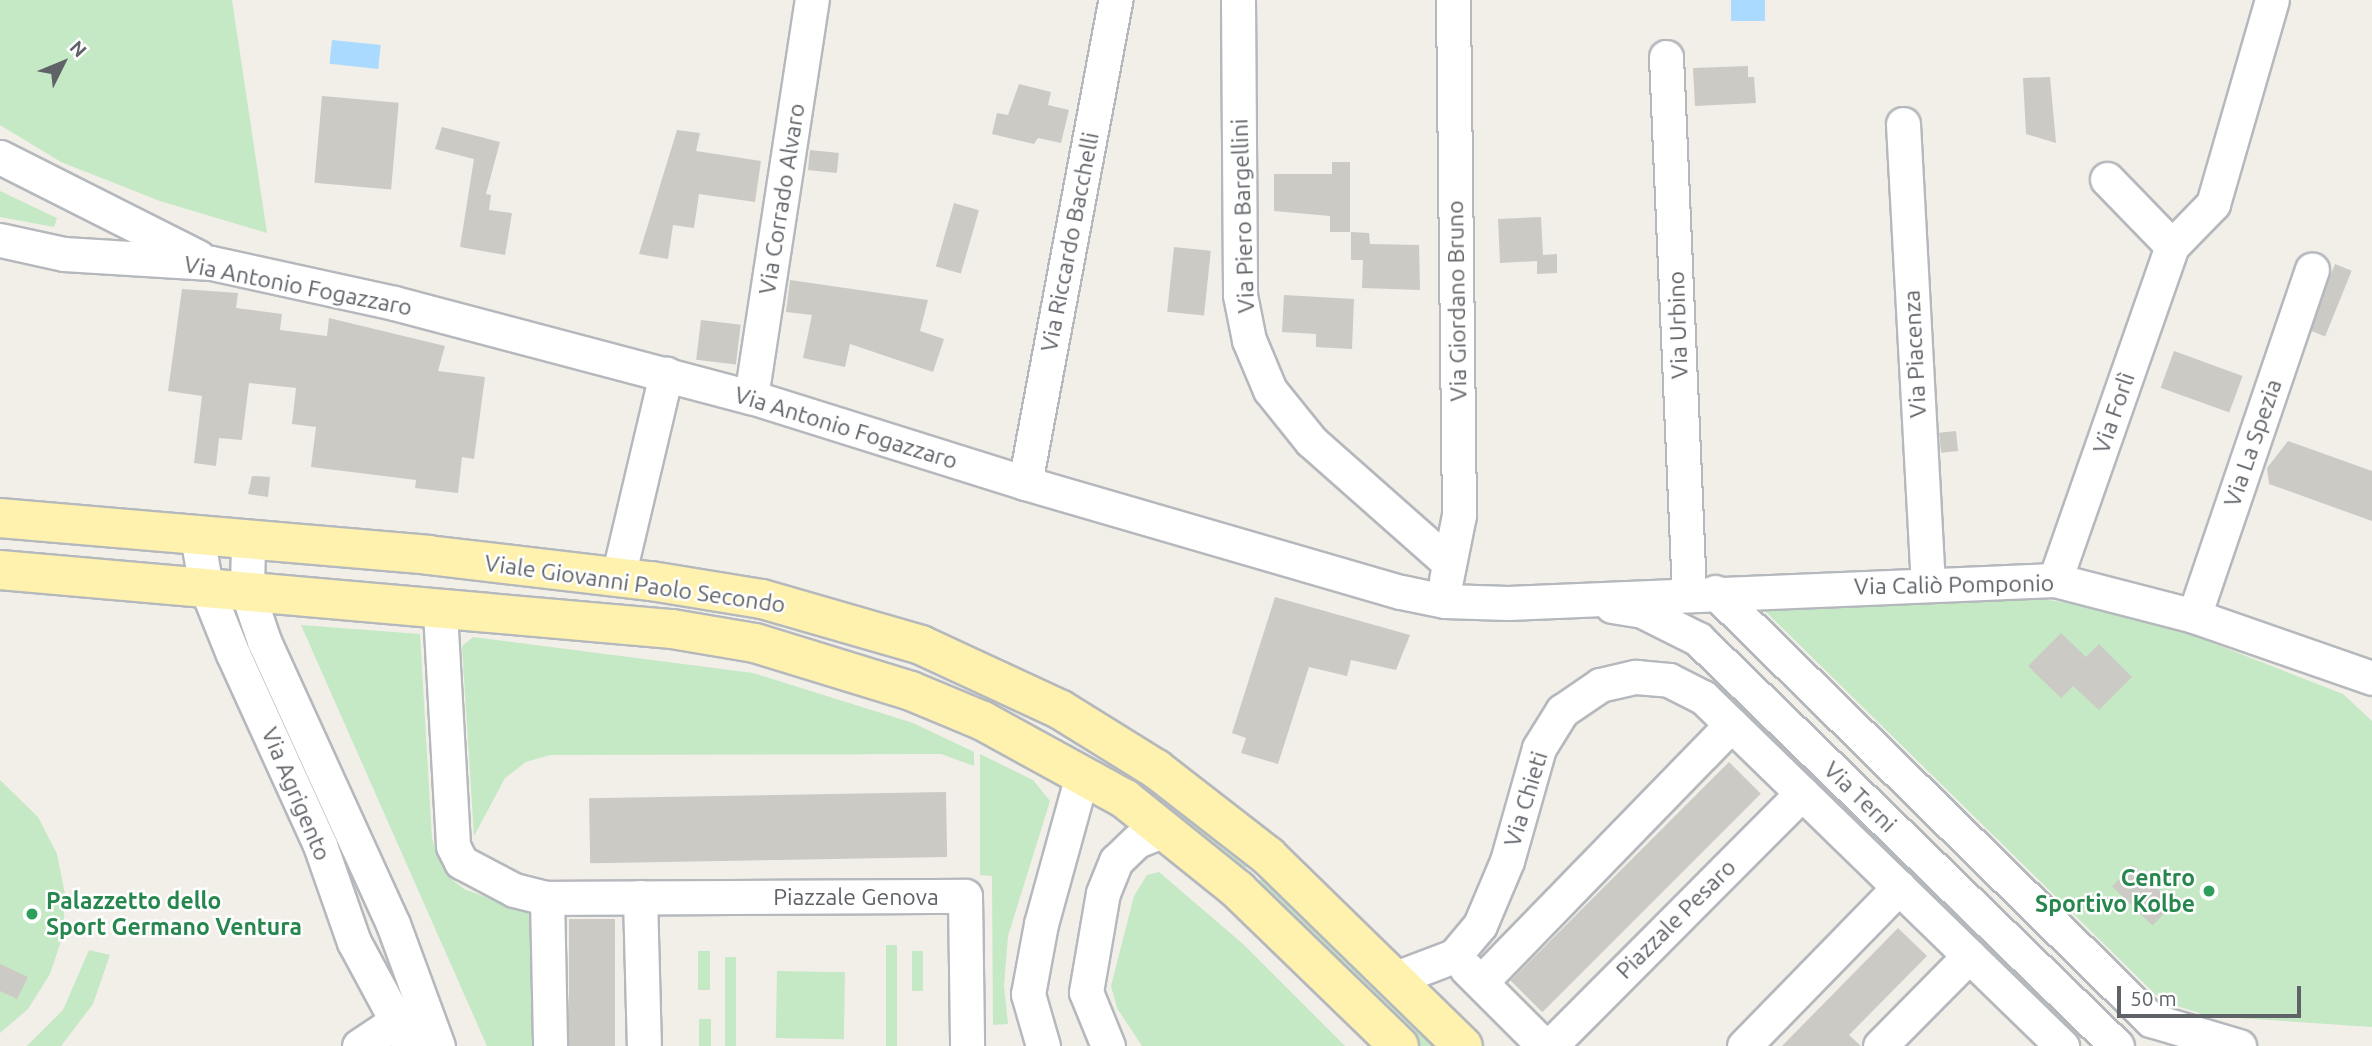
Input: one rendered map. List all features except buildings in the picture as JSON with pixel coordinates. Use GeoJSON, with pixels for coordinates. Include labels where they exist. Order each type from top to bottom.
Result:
{"type":"FeatureCollection","features":[{"type":"Feature","properties":{"kind":"main road","name":"Viale Giovanni Paolo Secondo"},"geometry":{"type":"LineString","coordinates":[[0,518],[428,555],[618,578],[762,599],[841,618],[921,645],[1061,710],[1156,768],[1241,833],[1396,978],[1463,1046]]}},
{"type":"Feature","properties":{"kind":"main road","name":"Viale Giovanni Paolo Secondo"},"geometry":{"type":"LineString","coordinates":[[0,570],[206,587],[440,612],[672,629],[755,643],[911,691],[983,721],[1082,775],[1167,829],[1295,943],[1399,1046]]}},
{"type":"Feature","properties":{"kind":"street","name":"Via Corrado Alvaro"},"geometry":{"type":"LineString","coordinates":[[751,397],[813,0]]}},
{"type":"Feature","properties":{"kind":"street","name":"Via Riccardo Bacchelli"},"geometry":{"type":"LineString","coordinates":[[1025,483],[1115,0]]}},
{"type":"Feature","properties":{"kind":"street","name":"Via Piero Bargellini"},"geometry":{"type":"LineString","coordinates":[[1238,0],[1240,295],[1249,341],[1270,390],[1311,441],[1448,562]]}},
{"type":"Feature","properties":{"kind":"street","name":"Via Giordano Bruno"},"geometry":{"type":"LineString","coordinates":[[1445,601],[1448,562],[1460,515],[1453,0]]}},
{"type":"Feature","properties":{"kind":"street","name":"Via Forlì"},"geometry":{"type":"LineString","coordinates":[[2055,580],[2172,246],[2213,204],[2272,0]]}},
{"type":"Feature","properties":{"kind":"street","name":"Via Urbino"},"geometry":{"type":"LineString","coordinates":[[1666,57],[1702,592]]}},
{"type":"Feature","properties":{"kind":"street","name":"Via Piacenza"},"geometry":{"type":"LineString","coordinates":[[1903,124],[1928,584]]}},
{"type":"Feature","properties":{"kind":"street"},"geometry":{"type":"LineString","coordinates":[[0,157],[211,263]]}},
{"type":"Feature","properties":{"kind":"street"},"geometry":{"type":"LineString","coordinates":[[2107,179],[2172,246]]}},
{"type":"Feature","properties":{"kind":"street"},"geometry":{"type":"LineString","coordinates":[[64,254],[84,242],[90,224],[79,199]]}},
{"type":"Feature","properties":{"kind":"street","name":"Via Antonio Fogazzaro"},"geometry":{"type":"LineString","coordinates":[[0,240],[64,254],[211,263],[394,303],[751,397],[1025,483],[1445,601],[1575,599],[1702,592]]}},
{"type":"Feature","properties":{"kind":"street","name":"Via La Spezia"},"geometry":{"type":"LineString","coordinates":[[2194,616],[2312,270]]}},
{"type":"Feature","properties":{"kind":"street"},"geometry":{"type":"LineString","coordinates":[[618,578],[666,374]]}},
{"type":"Feature","properties":{"kind":"street","name":"Via Agrigento"},"geometry":{"type":"LineString","coordinates":[[197,536],[206,587],[320,845],[354,942],[419,1032]]}},
{"type":"Feature","properties":{"kind":"street","name":"Via Agrigento"},"geometry":{"type":"LineString","coordinates":[[248,540],[247,592],[264,641],[393,924],[419,1032]]}},
{"type":"Feature","properties":{"kind":"street","name":"Via Caliò Pomponio"},"geometry":{"type":"LineString","coordinates":[[1702,592],[2055,580],[2194,616],[2372,678]]}},
{"type":"Feature","properties":{"kind":"street","name":"Via Terni"},"geometry":{"type":"LineString","coordinates":[[1702,592],[1828,702],[2151,1020],[2239,1046]]}},
{"type":"Feature","properties":{"kind":"street","name":"Via Terni"},"geometry":{"type":"LineString","coordinates":[[1575,599],[1642,611],[1698,639],[2117,1046]]}},
{"type":"Feature","properties":{"kind":"street","name":"Piazzale Genova"},"geometry":{"type":"LineString","coordinates":[[440,612],[453,846],[461,862],[479,875],[547,898],[965,896],[967,1046]]}},
{"type":"Feature","properties":{"kind":"street","name":"Via Chieti"},"geometry":{"type":"LineString","coordinates":[[1454,956],[1485,912],[1507,861],[1539,748],[1562,710],[1600,685],[1636,677],[1658,679],[1703,697],[2062,1046]]}},
{"type":"Feature","properties":{"kind":"street"},"geometry":{"type":"LineString","coordinates":[[1769,762],[1828,702]]}},
{"type":"Feature","properties":{"kind":"street"},"geometry":{"type":"LineString","coordinates":[[1481,982],[1731,725]]}},
{"type":"Feature","properties":{"kind":"street"},"geometry":{"type":"LineString","coordinates":[[1044,1046],[1028,994],[1041,924],[1082,775]]}},
{"type":"Feature","properties":{"kind":"street","name":"Piazzale Pesaro"},"geometry":{"type":"LineString","coordinates":[[1550,1046],[1801,793]]}},
{"type":"Feature","properties":{"kind":"street"},"geometry":{"type":"LineString","coordinates":[[1108,1046],[1086,992],[1102,893],[1123,854],[1137,841],[1167,829]]}},
{"type":"Feature","properties":{"kind":"street"},"geometry":{"type":"LineString","coordinates":[[1931,919],[1988,860]]}},
{"type":"Feature","properties":{"kind":"street"},"geometry":{"type":"LineString","coordinates":[[1744,1046],[1899,887]]}},
{"type":"Feature","properties":{"kind":"street"},"geometry":{"type":"LineString","coordinates":[[640,897],[645,1046]]}},
{"type":"Feature","properties":{"kind":"street"},"geometry":{"type":"LineString","coordinates":[[547,898],[550,1046]]}},
{"type":"Feature","properties":{"kind":"street"},"geometry":{"type":"LineString","coordinates":[[1396,978],[1454,956],[1544,1046]]}},
{"type":"Feature","properties":{"kind":"street"},"geometry":{"type":"LineString","coordinates":[[1880,1046],[1969,956]]}},
{"type":"Feature","properties":{"kind":"street"},"geometry":{"type":"LineString","coordinates":[[359,1046],[419,1032]]}},
{"type":"Feature","properties":{"kind":"green space"},"geometry":{"type":"Polygon","coordinates":[[[0,0],[232,0],[267,233],[160,201],[61,162],[0,125],[0,0]]]}},
{"type":"Feature","properties":{"kind":"green space"},"geometry":{"type":"Polygon","coordinates":[[[0,191],[57,218],[54,227],[0,217],[0,191]]]}},
{"type":"Feature","properties":{"kind":"green space","name":"Centro Sportivo Kolbe"},"geometry":{"type":"Polygon","coordinates":[[[2039,599],[2090,605],[2187,633],[2343,694],[2372,721],[2372,1027],[2208,1016],[2162,1001],[1762,608],[2039,599]]]}},
{"type":"Feature","properties":{"kind":"green space"},"geometry":{"type":"Polygon","coordinates":[[[301,625],[420,634],[432,839],[449,877],[464,889],[532,914],[534,1046],[487,1046],[301,625]]]}},
{"type":"Feature","properties":{"kind":"green space"},"geometry":{"type":"Polygon","coordinates":[[[473,637],[753,673],[913,723],[974,752],[974,766],[941,754],[550,755],[526,762],[505,778],[474,836],[462,646],[473,637]]]}},
{"type":"Feature","properties":{"kind":"green space"},"geometry":{"type":"Polygon","coordinates":[[[980,754],[1033,780],[1050,801],[1008,936],[1004,986],[1008,1024],[993,1025],[992,876],[980,875],[980,754]]]}},
{"type":"Feature","properties":{"kind":"green space","name":"Palazzetto dello Sport Germano Ventura"},"geometry":{"type":"Polygon","coordinates":[[[0,780],[38,817],[57,854],[65,894],[63,935],[50,974],[28,1009],[0,1033],[0,780]]]}},
{"type":"Feature","properties":{"kind":"green space"},"geometry":{"type":"Polygon","coordinates":[[[1171,804],[1248,864],[1243,871],[1165,811],[1171,804]]]}},
{"type":"Feature","properties":{"kind":"green space"},"geometry":{"type":"Polygon","coordinates":[[[1159,872],[1243,944],[1345,1046],[1142,1046],[1117,1008],[1111,986],[1134,896],[1147,875],[1159,872]]]}},
{"type":"Feature","properties":{"kind":"green space"},"geometry":{"type":"Polygon","coordinates":[[[1262,878],[1433,1046],[1421,1046],[1256,885],[1262,878]]]}},
{"type":"Feature","properties":{"kind":"green space"},"geometry":{"type":"Polygon","coordinates":[[[886,945],[897,945],[897,1046],[886,1046],[886,945]]]}},
{"type":"Feature","properties":{"kind":"green space"},"geometry":{"type":"Polygon","coordinates":[[[89,950],[110,955],[93,1004],[61,1046],[27,1046],[63,1010],[89,950]]]}},
{"type":"Feature","properties":{"kind":"green space"},"geometry":{"type":"Polygon","coordinates":[[[698,951],[710,951],[710,990],[698,990],[698,951]]]}},
{"type":"Feature","properties":{"kind":"green space"},"geometry":{"type":"Polygon","coordinates":[[[912,951],[923,951],[923,991],[912,991],[912,951]]]}},
{"type":"Feature","properties":{"kind":"green space"},"geometry":{"type":"Polygon","coordinates":[[[725,957],[736,957],[736,1046],[725,1046],[725,957]]]}},
{"type":"Feature","properties":{"kind":"green space"},"geometry":{"type":"Polygon","coordinates":[[[777,971],[845,972],[844,1039],[776,1038],[777,971]]]}},
{"type":"Feature","properties":{"kind":"green space"},"geometry":{"type":"Polygon","coordinates":[[[699,1019],[711,1019],[711,1046],[699,1046],[699,1019]]]}},
{"type":"Feature","properties":{"kind":"water"},"geometry":{"type":"Polygon","coordinates":[[[1731,0],[1765,0],[1765,21],[1731,21],[1731,0]]]}},
{"type":"Feature","properties":{"kind":"water"},"geometry":{"type":"Polygon","coordinates":[[[332,40],[381,45],[378,69],[329,64],[332,40]]]}},
{"type":"Feature","properties":{"kind":"place","name":"Centro Sportivo Kolbe"},"geometry":{"type":"Point","coordinates":[2209,891]}},
{"type":"Feature","properties":{"kind":"place","name":"Palazzetto dello Sport Germano Ventura"},"geometry":{"type":"Point","coordinates":[32,914]}}]}
